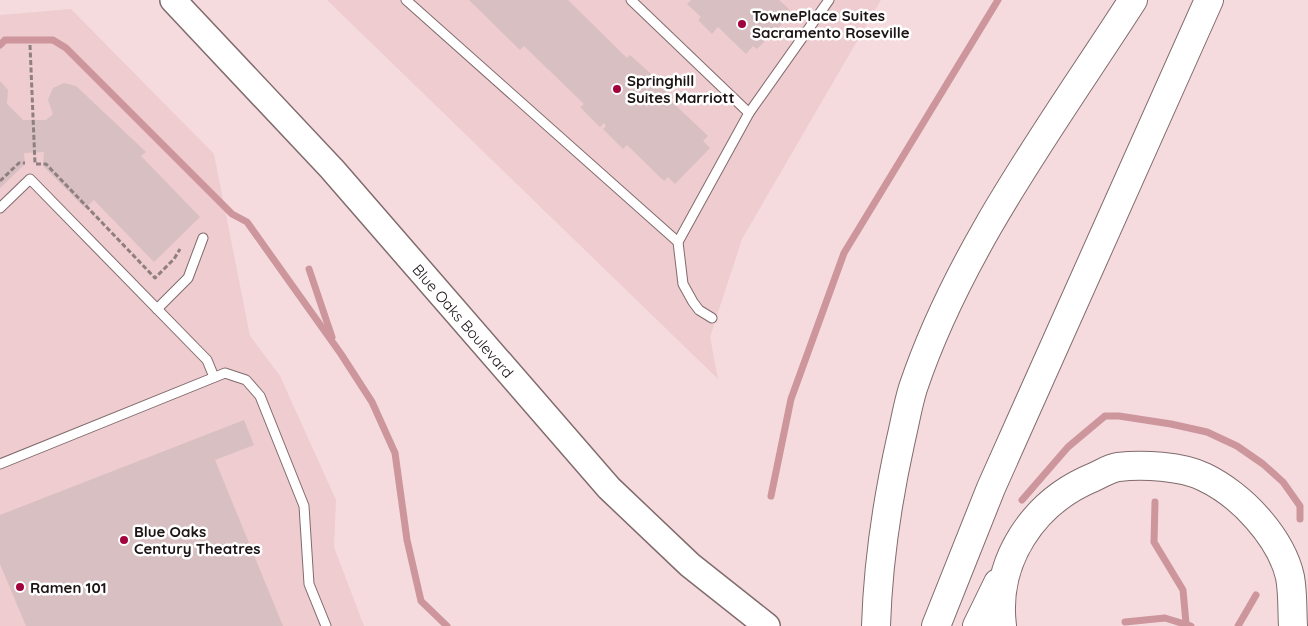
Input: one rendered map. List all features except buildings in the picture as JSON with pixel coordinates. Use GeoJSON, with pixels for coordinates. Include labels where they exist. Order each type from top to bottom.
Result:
{"type":"FeatureCollection","features":[{"type":"Feature","properties":{"kind":"highway"},"geometry":{"type":"LineString","coordinates":[[876,626],[883,524],[913,388],[942,317],[972,254],[1132,0]]}},
{"type":"Feature","properties":{"kind":"highway"},"geometry":{"type":"LineString","coordinates":[[936,626],[991,488],[1209,0]]}},
{"type":"Feature","properties":{"kind":"highway"},"geometry":{"type":"LineString","coordinates":[[977,626],[1023,534],[1044,508],[1079,483],[1117,467],[1161,466],[1203,476],[1245,505],[1273,537],[1290,576],[1293,626]]}},
{"type":"Feature","properties":{"kind":"highway"},"geometry":{"type":"LineString","coordinates":[[1002,626],[1000,605],[1007,566]]}},
{"type":"Feature","properties":{"kind":"main road","name":"Blue Oaks Boulevard"},"geometry":{"type":"LineString","coordinates":[[173,0],[332,169],[609,488],[690,565],[767,626]]}},
{"type":"Feature","properties":{"kind":"lane"},"geometry":{"type":"LineString","coordinates":[[406,0],[678,242]]}},
{"type":"Feature","properties":{"kind":"lane"},"geometry":{"type":"LineString","coordinates":[[631,0],[749,113]]}},
{"type":"Feature","properties":{"kind":"lane"},"geometry":{"type":"LineString","coordinates":[[712,318],[693,302],[683,284],[678,242],[749,113],[829,0]]}},
{"type":"Feature","properties":{"kind":"lane"},"geometry":{"type":"LineString","coordinates":[[0,208],[30,179],[207,360],[214,378]]}},
{"type":"Feature","properties":{"kind":"lane"},"geometry":{"type":"LineString","coordinates":[[157,308],[188,278],[203,238]]}},
{"type":"Feature","properties":{"kind":"lane"},"geometry":{"type":"LineString","coordinates":[[0,464],[225,373],[246,380],[260,396],[304,506],[309,584],[326,626]]}},
{"type":"Feature","properties":{"kind":"path"},"geometry":{"type":"LineString","coordinates":[[30,45],[35,164]]}},
{"type":"Feature","properties":{"kind":"path"},"geometry":{"type":"LineString","coordinates":[[0,181],[19,163],[46,164],[155,278],[174,259],[183,244]]}},
{"type":"Feature","properties":{"kind":"shaded area"},"geometry":{"type":"Polygon","coordinates":[[[327,0],[881,0],[742,239],[710,337],[718,379],[327,0]]]}},
{"type":"Feature","properties":{"kind":"shaded area"},"geometry":{"type":"Polygon","coordinates":[[[71,9],[214,154],[250,336],[280,376],[336,500],[334,547],[364,626],[0,626],[0,15],[71,9]]]}},
{"type":"Feature","properties":{"kind":"waterway"},"geometry":{"type":"LineString","coordinates":[[771,496],[791,399],[844,253],[998,0]]}},
{"type":"Feature","properties":{"kind":"waterway"},"geometry":{"type":"LineString","coordinates":[[0,45],[5,40],[53,40],[66,48],[232,214],[247,222],[341,354],[372,402],[395,453],[407,540],[421,601],[447,626]]}},
{"type":"Feature","properties":{"kind":"waterway"},"geometry":{"type":"LineString","coordinates":[[309,269],[332,337]]}},
{"type":"Feature","properties":{"kind":"waterway"},"geometry":{"type":"LineString","coordinates":[[1022,500],[1068,447],[1105,416],[1119,416],[1207,432],[1237,446],[1263,464],[1283,482],[1300,506],[1300,519]]}},
{"type":"Feature","properties":{"kind":"waterway"},"geometry":{"type":"LineString","coordinates":[[1155,502],[1154,542],[1183,590],[1186,623]]}},
{"type":"Feature","properties":{"kind":"waterway"},"geometry":{"type":"LineString","coordinates":[[1238,626],[1256,595]]}},
{"type":"Feature","properties":{"kind":"waterway"},"geometry":{"type":"LineString","coordinates":[[1125,622],[1165,618],[1191,626]]}},
{"type":"Feature","properties":{"kind":"place","name":"TownePlace Suites Sacramento Roseville"},"geometry":{"type":"Point","coordinates":[742,24]}},
{"type":"Feature","properties":{"kind":"place","name":"Springhill Suites Marriott"},"geometry":{"type":"Point","coordinates":[617,89]}},
{"type":"Feature","properties":{"kind":"place","name":"Blue Oaks Century Theatres"},"geometry":{"type":"Point","coordinates":[124,540]}},
{"type":"Feature","properties":{"kind":"place","name":"Ramen 101"},"geometry":{"type":"Point","coordinates":[20,587]}}]}
